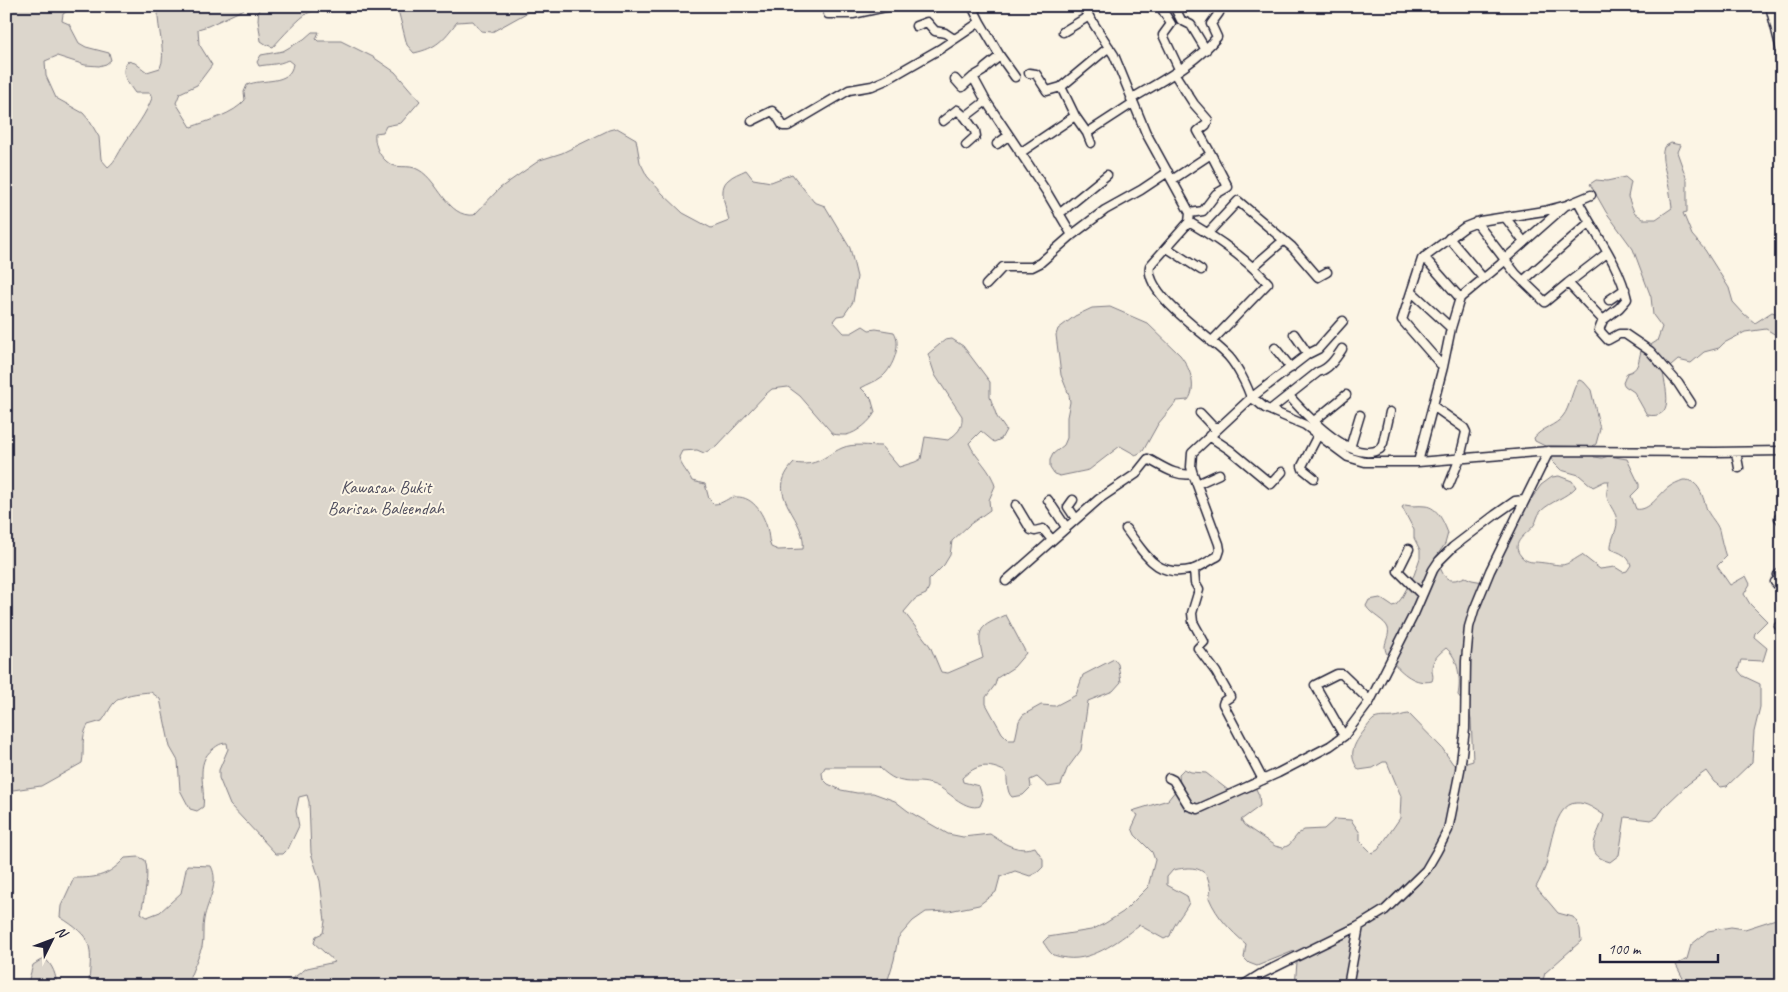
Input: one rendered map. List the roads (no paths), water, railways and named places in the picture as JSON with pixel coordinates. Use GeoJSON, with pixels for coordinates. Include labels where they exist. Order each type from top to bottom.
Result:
{"type":"FeatureCollection","features":[{"type":"Feature","properties":{"kind":"street"},"geometry":{"type":"LineString","coordinates":[[828,14],[852,14],[890,6]]}},
{"type":"Feature","properties":{"kind":"street"},"geometry":{"type":"LineString","coordinates":[[972,6],[1000,56],[1015,77]]}},
{"type":"Feature","properties":{"kind":"street"},"geometry":{"type":"LineString","coordinates":[[1082,6],[1109,47],[1123,74],[1132,101],[1146,132],[1190,213],[1189,222],[1150,266],[1150,273],[1156,288],[1177,312],[1231,360],[1251,398],[1270,410],[1300,422],[1352,459],[1374,462],[1418,462],[1549,451],[1782,451]]}},
{"type":"Feature","properties":{"kind":"street"},"geometry":{"type":"LineString","coordinates":[[1160,6],[1171,24],[1163,35],[1176,71],[1194,104],[1208,120],[1206,125],[1198,131],[1228,187],[1238,201],[1284,240],[1318,277],[1327,272]]}},
{"type":"Feature","properties":{"kind":"street"},"geometry":{"type":"LineString","coordinates":[[1174,6],[1181,20],[1192,25],[1206,50]]}},
{"type":"Feature","properties":{"kind":"street"},"geometry":{"type":"LineString","coordinates":[[1087,133],[1206,50],[1218,37],[1211,24],[1219,13],[1214,6]]}},
{"type":"Feature","properties":{"kind":"street"},"geometry":{"type":"LineString","coordinates":[[1770,6],[1782,54]]}},
{"type":"Feature","properties":{"kind":"street"},"geometry":{"type":"LineString","coordinates":[[1063,32],[1089,16]]}},
{"type":"Feature","properties":{"kind":"street"},"geometry":{"type":"LineString","coordinates":[[916,26],[927,22],[935,30],[945,33],[954,39]]}},
{"type":"Feature","properties":{"kind":"street"},"geometry":{"type":"LineString","coordinates":[[752,122],[772,111],[783,126],[788,126],[849,90],[872,86],[886,80],[940,49],[980,22]]}},
{"type":"Feature","properties":{"kind":"street"},"geometry":{"type":"LineString","coordinates":[[1029,73],[1036,74],[1047,91],[1061,87],[1109,47]]}},
{"type":"Feature","properties":{"kind":"street"},"geometry":{"type":"LineString","coordinates":[[955,80],[962,87],[1000,56]]}},
{"type":"Feature","properties":{"kind":"street"},"geometry":{"type":"LineString","coordinates":[[973,77],[986,101],[1072,235]]}},
{"type":"Feature","properties":{"kind":"street"},"geometry":{"type":"LineString","coordinates":[[1061,87],[1091,143]]}},
{"type":"Feature","properties":{"kind":"street"},"geometry":{"type":"LineString","coordinates":[[965,117],[986,101]]}},
{"type":"Feature","properties":{"kind":"street"},"geometry":{"type":"LineString","coordinates":[[943,121],[957,110],[965,117],[975,130],[976,136],[966,145]]}},
{"type":"Feature","properties":{"kind":"street"},"geometry":{"type":"LineString","coordinates":[[1020,153],[1075,116]]}},
{"type":"Feature","properties":{"kind":"street"},"geometry":{"type":"LineString","coordinates":[[997,144],[1008,136]]}},
{"type":"Feature","properties":{"kind":"street"},"geometry":{"type":"LineString","coordinates":[[986,285],[1003,267],[1032,267],[1040,263],[1105,210],[1211,154]]}},
{"type":"Feature","properties":{"kind":"street"},"geometry":{"type":"LineString","coordinates":[[1060,214],[1107,175]]}},
{"type":"Feature","properties":{"kind":"street"},"geometry":{"type":"LineString","coordinates":[[1190,213],[1203,211],[1216,194],[1228,187]]}},
{"type":"Feature","properties":{"kind":"street"},"geometry":{"type":"LineString","coordinates":[[1443,367],[1402,320],[1421,261],[1424,257],[1465,227],[1476,222],[1544,211],[1591,195]]}},
{"type":"Feature","properties":{"kind":"street"},"geometry":{"type":"LineString","coordinates":[[1208,233],[1238,201]]}},
{"type":"Feature","properties":{"kind":"street"},"geometry":{"type":"LineString","coordinates":[[1578,201],[1607,252],[1627,299],[1603,320],[1599,330],[1608,340],[1619,334],[1626,334],[1650,351],[1678,383],[1691,403]]}},
{"type":"Feature","properties":{"kind":"street"},"geometry":{"type":"LineString","coordinates":[[1418,462],[1460,298],[1566,205]]}},
{"type":"Feature","properties":{"kind":"street"},"geometry":{"type":"LineString","coordinates":[[1504,217],[1524,242]]}},
{"type":"Feature","properties":{"kind":"street"},"geometry":{"type":"LineString","coordinates":[[1189,222],[1208,233],[1253,267],[1268,283],[1211,342]]}},
{"type":"Feature","properties":{"kind":"street"},"geometry":{"type":"LineString","coordinates":[[1476,222],[1523,281],[1545,302],[1607,252]]}},
{"type":"Feature","properties":{"kind":"street"},"geometry":{"type":"LineString","coordinates":[[1523,281],[1589,223]]}},
{"type":"Feature","properties":{"kind":"street"},"geometry":{"type":"LineString","coordinates":[[1449,238],[1483,278]]}},
{"type":"Feature","properties":{"kind":"street"},"geometry":{"type":"LineString","coordinates":[[1253,267],[1284,240]]}},
{"type":"Feature","properties":{"kind":"street"},"geometry":{"type":"LineString","coordinates":[[1167,248],[1201,270]]}},
{"type":"Feature","properties":{"kind":"street"},"geometry":{"type":"LineString","coordinates":[[1424,257],[1460,298]]}},
{"type":"Feature","properties":{"kind":"street"},"geometry":{"type":"LineString","coordinates":[[1568,283],[1603,320]]}},
{"type":"Feature","properties":{"kind":"street"},"geometry":{"type":"LineString","coordinates":[[1609,300],[1624,289]]}},
{"type":"Feature","properties":{"kind":"street"},"geometry":{"type":"LineString","coordinates":[[1412,292],[1451,328]]}},
{"type":"Feature","properties":{"kind":"street"},"geometry":{"type":"LineString","coordinates":[[1126,529],[1154,564],[1164,570],[1194,568],[1218,556],[1220,550],[1193,474],[1192,453],[1251,398],[1308,354],[1318,349],[1344,321]]}},
{"type":"Feature","properties":{"kind":"street"},"geometry":{"type":"LineString","coordinates":[[1294,334],[1308,354]]}},
{"type":"Feature","properties":{"kind":"street"},"geometry":{"type":"LineString","coordinates":[[1276,348],[1291,368]]}},
{"type":"Feature","properties":{"kind":"street"},"geometry":{"type":"LineString","coordinates":[[1270,410],[1334,361],[1342,349]]}},
{"type":"Feature","properties":{"kind":"street"},"geometry":{"type":"LineString","coordinates":[[1314,422],[1346,395]]}},
{"type":"Feature","properties":{"kind":"street"},"geometry":{"type":"LineString","coordinates":[[1289,396],[1303,412],[1332,437],[1350,448],[1362,452],[1373,452],[1380,449],[1390,412]]}},
{"type":"Feature","properties":{"kind":"street"},"geometry":{"type":"LineString","coordinates":[[1433,406],[1466,429],[1460,458],[1449,485]]}},
{"type":"Feature","properties":{"kind":"street"},"geometry":{"type":"LineString","coordinates":[[1200,413],[1216,430]]}},
{"type":"Feature","properties":{"kind":"street"},"geometry":{"type":"LineString","coordinates":[[1350,448],[1360,416]]}},
{"type":"Feature","properties":{"kind":"street"},"geometry":{"type":"LineString","coordinates":[[1314,478],[1302,466],[1318,435]]}},
{"type":"Feature","properties":{"kind":"street"},"geometry":{"type":"LineString","coordinates":[[1209,436],[1230,450],[1271,484],[1282,472]]}},
{"type":"Feature","properties":{"kind":"street"},"geometry":{"type":"LineString","coordinates":[[1242,986],[1261,974],[1359,926],[1386,910],[1426,870],[1448,830],[1460,770],[1464,738],[1470,627],[1474,610],[1490,571],[1549,451]]}},
{"type":"Feature","properties":{"kind":"street"},"geometry":{"type":"LineString","coordinates":[[1736,452],[1739,468]]}},
{"type":"Feature","properties":{"kind":"street"},"geometry":{"type":"LineString","coordinates":[[1006,581],[1102,497],[1136,474],[1148,459],[1163,469],[1185,475],[1193,474]]}},
{"type":"Feature","properties":{"kind":"street"},"geometry":{"type":"LineString","coordinates":[[1197,484],[1219,474]]}},
{"type":"Feature","properties":{"kind":"street"},"geometry":{"type":"LineString","coordinates":[[1048,500],[1066,527]]}},
{"type":"Feature","properties":{"kind":"street"},"geometry":{"type":"LineString","coordinates":[[1074,500],[1068,506],[1076,519]]}},
{"type":"Feature","properties":{"kind":"street"},"geometry":{"type":"LineString","coordinates":[[1169,778],[1173,780],[1189,806],[1198,809],[1263,780],[1330,746],[1344,736],[1370,701],[1439,561],[1453,547],[1515,501],[1524,500]]}},
{"type":"Feature","properties":{"kind":"street"},"geometry":{"type":"LineString","coordinates":[[1016,505],[1031,530],[1035,532],[1043,529],[1052,540]]}},
{"type":"Feature","properties":{"kind":"street"},"geometry":{"type":"LineString","coordinates":[[1409,549],[1398,571],[1422,595]]}},
{"type":"Feature","properties":{"kind":"street"},"geometry":{"type":"LineString","coordinates":[[1194,568],[1195,583],[1199,590],[1192,613],[1192,622],[1204,642],[1198,648],[1216,672],[1230,697],[1223,704],[1263,780]]}},
{"type":"Feature","properties":{"kind":"street"},"geometry":{"type":"LineString","coordinates":[[1782,572],[1778,575],[1780,579],[1775,582],[1782,590]]}},
{"type":"Feature","properties":{"kind":"street"},"geometry":{"type":"LineString","coordinates":[[1344,736],[1315,685],[1337,674],[1342,674],[1370,701]]}},
{"type":"Feature","properties":{"kind":"street"},"geometry":{"type":"LineString","coordinates":[[1348,986],[1359,926]]}},
{"type":"Feature","properties":{"kind":"park label","name":"Kawasan Bukit Barisan Baleendah"},"geometry":{"type":"Point","coordinates":[386,497]}}]}
